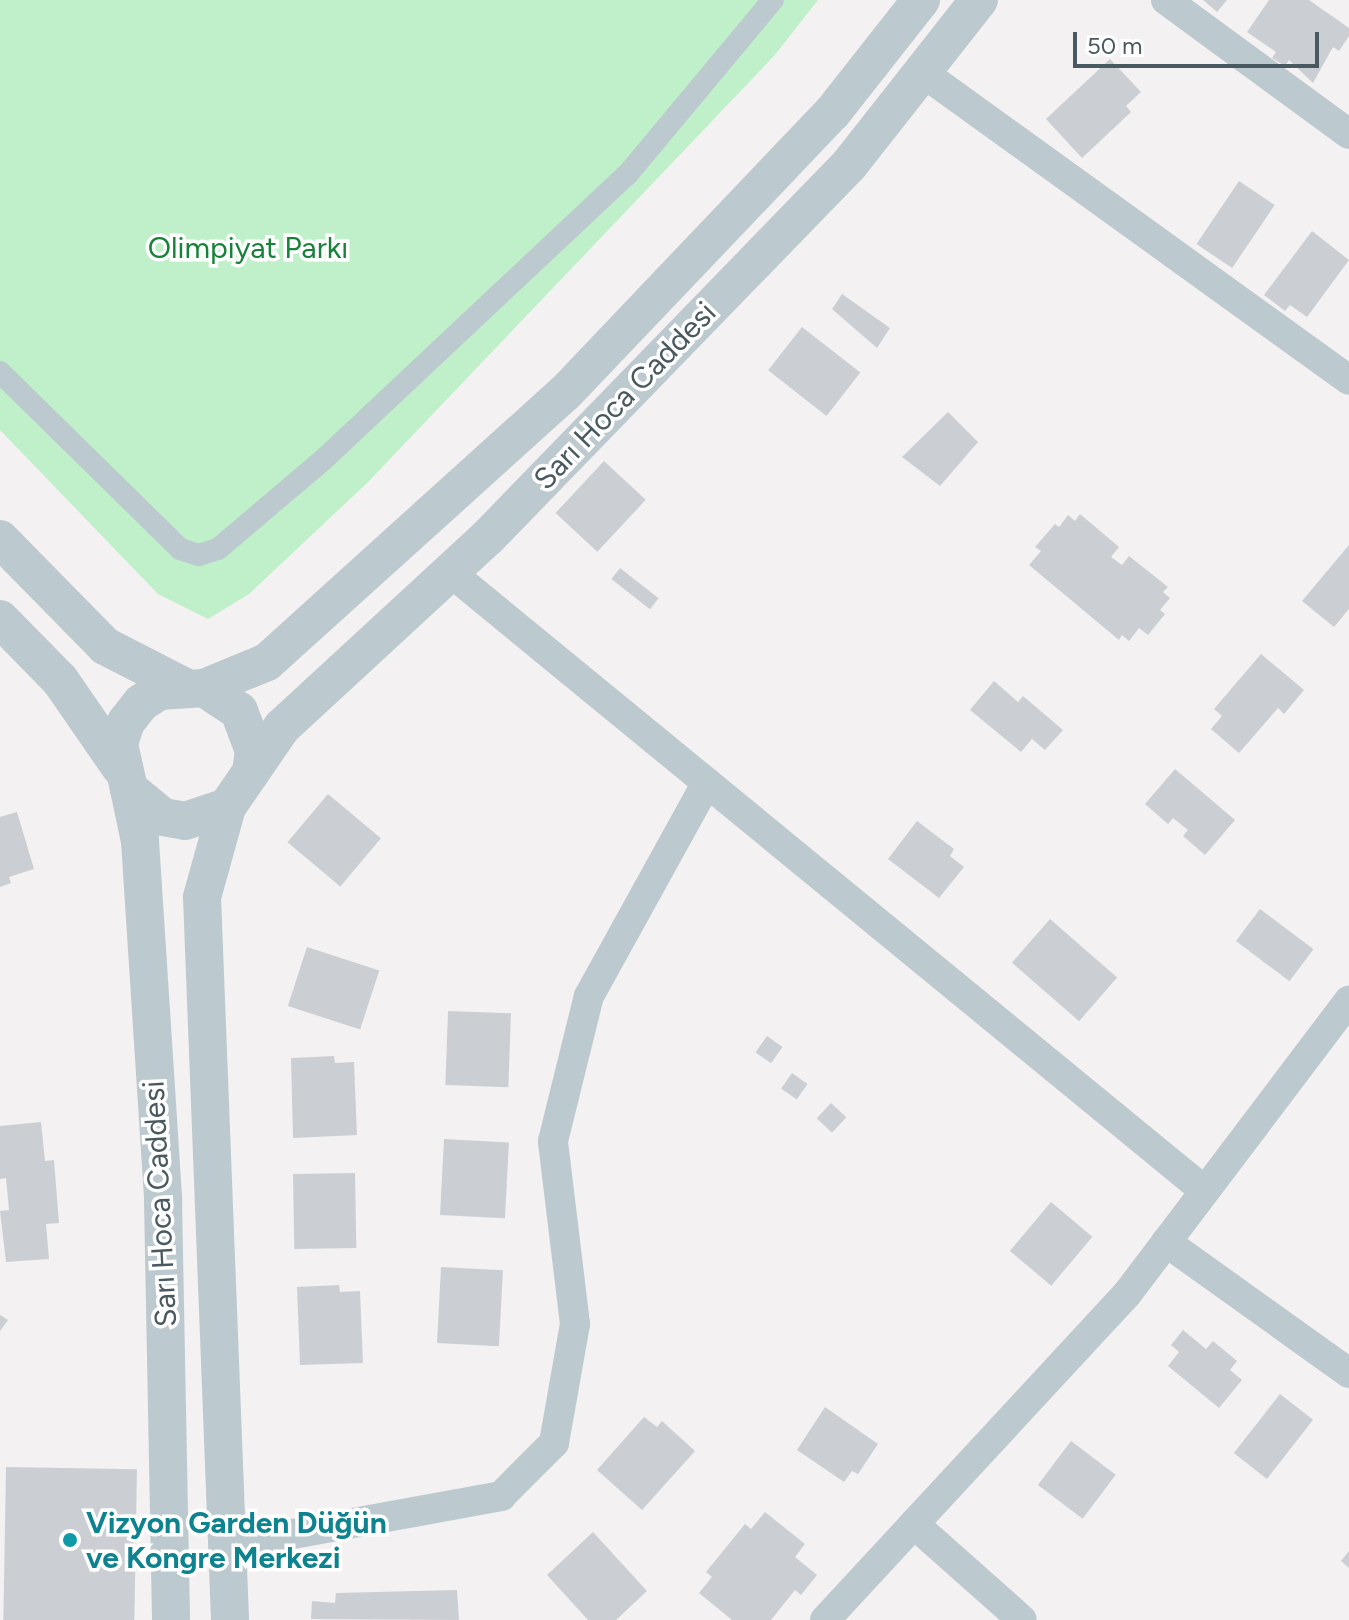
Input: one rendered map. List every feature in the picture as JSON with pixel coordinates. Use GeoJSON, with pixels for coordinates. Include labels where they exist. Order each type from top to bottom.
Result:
{"type":"FeatureCollection","features":[{"type":"Feature","properties":{"kind":"street","name":"Sarı Hoca Caddesi"},"geometry":{"type":"LineString","coordinates":[[193,687],[267,662],[565,393],[832,113],[921,0]]}},
{"type":"Feature","properties":{"kind":"street","name":"Sarı Hoca Caddesi"},"geometry":{"type":"LineString","coordinates":[[251,772],[282,727],[450,572],[849,165],[979,0]]}},
{"type":"Feature","properties":{"kind":"street"},"geometry":{"type":"LineString","coordinates":[[1166,0],[1349,134]]}},
{"type":"Feature","properties":{"kind":"street"},"geometry":{"type":"LineString","coordinates":[[0,372],[180,549],[199,555],[218,549],[323,460],[627,175],[769,2]]}},
{"type":"Feature","properties":{"kind":"street"},"geometry":{"type":"LineString","coordinates":[[922,72],[1349,380]]}},
{"type":"Feature","properties":{"kind":"street"},"geometry":{"type":"LineString","coordinates":[[0,539],[105,646],[231,704],[250,730],[251,772],[227,807],[185,821],[163,817],[124,778],[60,680],[0,619]]}},
{"type":"Feature","properties":{"kind":"street"},"geometry":{"type":"LineString","coordinates":[[450,572],[1205,1191]]}},
{"type":"Feature","properties":{"kind":"street"},"geometry":{"type":"LineString","coordinates":[[124,778],[119,744],[133,712],[160,691],[193,687]]}},
{"type":"Feature","properties":{"kind":"street","name":"Sarı Hoca Caddesi"},"geometry":{"type":"LineString","coordinates":[[124,778],[140,841],[163,1201],[171,1620]]}},
{"type":"Feature","properties":{"kind":"street"},"geometry":{"type":"LineString","coordinates":[[227,1546],[501,1496],[554,1443],[575,1324],[553,1141],[589,996],[707,782]]}},
{"type":"Feature","properties":{"kind":"street","name":"Sarı Hoca Caddesi"},"geometry":{"type":"LineString","coordinates":[[227,807],[202,897],[230,1620]]}},
{"type":"Feature","properties":{"kind":"street"},"geometry":{"type":"LineString","coordinates":[[825,1620],[1127,1294],[1349,1000]]}},
{"type":"Feature","properties":{"kind":"street"},"geometry":{"type":"LineString","coordinates":[[1166,1242],[1349,1373]]}},
{"type":"Feature","properties":{"kind":"street"},"geometry":{"type":"LineString","coordinates":[[914,1524],[1022,1620]]}},
{"type":"Feature","properties":{"kind":"green space","name":"Olimpiyat Parkı"},"geometry":{"type":"Polygon","coordinates":[[[0,0],[818,0],[774,56],[368,482],[249,594],[208,619],[158,594],[0,430],[0,0]]]}},
{"type":"Feature","properties":{"kind":"building"},"geometry":{"type":"Polygon","coordinates":[[[1203,0],[1227,0],[1217,12],[1203,0]]]}},
{"type":"Feature","properties":{"kind":"building"},"geometry":{"type":"Polygon","coordinates":[[[1269,0],[1309,0],[1349,28],[1349,36],[1339,51],[1333,47],[1313,83],[1289,60],[1285,66],[1272,58],[1276,52],[1247,32],[1269,0]]]}},
{"type":"Feature","properties":{"kind":"building"},"geometry":{"type":"Polygon","coordinates":[[[1110,59],[1141,92],[1126,106],[1131,112],[1082,158],[1046,119],[1110,59]]]}},
{"type":"Feature","properties":{"kind":"building"},"geometry":{"type":"Polygon","coordinates":[[[1239,181],[1275,205],[1232,268],[1197,244],[1239,181]]]}},
{"type":"Feature","properties":{"kind":"building"},"geometry":{"type":"Polygon","coordinates":[[[1312,231],[1349,260],[1307,317],[1290,305],[1285,311],[1264,295],[1312,231]]]}},
{"type":"Feature","properties":{"kind":"building"},"geometry":{"type":"Polygon","coordinates":[[[842,294],[890,328],[877,348],[832,309],[842,294]]]}},
{"type":"Feature","properties":{"kind":"building"},"geometry":{"type":"Polygon","coordinates":[[[802,327],[860,373],[826,416],[768,370],[802,327]]]}},
{"type":"Feature","properties":{"kind":"building"},"geometry":{"type":"Polygon","coordinates":[[[948,412],[978,442],[940,486],[902,457],[948,412]]]}},
{"type":"Feature","properties":{"kind":"building"},"geometry":{"type":"Polygon","coordinates":[[[604,461],[646,500],[597,552],[556,513],[604,461]]]}},
{"type":"Feature","properties":{"kind":"building"},"geometry":{"type":"Polygon","coordinates":[[[1080,514],[1119,547],[1111,557],[1122,565],[1129,556],[1168,587],[1163,592],[1170,598],[1160,610],[1165,614],[1148,635],[1139,628],[1129,641],[1122,635],[1119,640],[1029,565],[1041,551],[1035,547],[1055,524],[1059,527],[1068,515],[1075,521],[1080,514]]]}},
{"type":"Feature","properties":{"kind":"building"},"geometry":{"type":"Polygon","coordinates":[[[1349,545],[1349,609],[1334,627],[1302,601],[1349,545]]]}},
{"type":"Feature","properties":{"kind":"building"},"geometry":{"type":"Polygon","coordinates":[[[620,568],[659,598],[650,609],[611,579],[620,568]]]}},
{"type":"Feature","properties":{"kind":"building"},"geometry":{"type":"Polygon","coordinates":[[[1261,654],[1304,690],[1284,714],[1278,708],[1239,753],[1211,729],[1222,716],[1214,709],[1261,654]]]}},
{"type":"Feature","properties":{"kind":"building"},"geometry":{"type":"Polygon","coordinates":[[[994,681],[1018,702],[1023,696],[1063,730],[1045,750],[1032,739],[1021,752],[970,710],[994,681]]]}},
{"type":"Feature","properties":{"kind":"building"},"geometry":{"type":"Polygon","coordinates":[[[1175,769],[1235,820],[1205,855],[1183,836],[1188,830],[1173,818],[1168,824],[1145,804],[1175,769]]]}},
{"type":"Feature","properties":{"kind":"building"},"geometry":{"type":"Polygon","coordinates":[[[328,794],[381,838],[340,887],[288,842],[328,794]]]}},
{"type":"Feature","properties":{"kind":"building"},"geometry":{"type":"Polygon","coordinates":[[[17,812],[34,869],[9,877],[11,883],[0,887],[0,817],[17,812]]]}},
{"type":"Feature","properties":{"kind":"building"},"geometry":{"type":"Polygon","coordinates":[[[917,821],[954,849],[950,856],[964,867],[939,898],[888,859],[917,821]]]}},
{"type":"Feature","properties":{"kind":"building"},"geometry":{"type":"Polygon","coordinates":[[[1260,909],[1314,949],[1289,981],[1236,941],[1260,909]]]}},
{"type":"Feature","properties":{"kind":"building"},"geometry":{"type":"Polygon","coordinates":[[[1050,919],[1117,977],[1079,1021],[1012,963],[1050,919]]]}},
{"type":"Feature","properties":{"kind":"building"},"geometry":{"type":"Polygon","coordinates":[[[307,947],[379,970],[360,1029],[288,1006],[307,947]]]}},
{"type":"Feature","properties":{"kind":"building"},"geometry":{"type":"Polygon","coordinates":[[[448,1011],[511,1013],[508,1087],[445,1085],[448,1011]]]}},
{"type":"Feature","properties":{"kind":"building"},"geometry":{"type":"Polygon","coordinates":[[[767,1036],[783,1047],[771,1063],[756,1052],[767,1036]]]}},
{"type":"Feature","properties":{"kind":"building"},"geometry":{"type":"Polygon","coordinates":[[[334,1056],[335,1063],[354,1062],[357,1135],[293,1138],[291,1058],[334,1056]]]}},
{"type":"Feature","properties":{"kind":"building"},"geometry":{"type":"Polygon","coordinates":[[[792,1073],[808,1084],[797,1099],[781,1089],[792,1073]]]}},
{"type":"Feature","properties":{"kind":"building"},"geometry":{"type":"Polygon","coordinates":[[[831,1103],[846,1117],[832,1133],[817,1118],[831,1103]]]}},
{"type":"Feature","properties":{"kind":"building"},"geometry":{"type":"Polygon","coordinates":[[[41,1122],[45,1161],[54,1160],[59,1223],[46,1224],[49,1259],[6,1262],[0,1211],[9,1210],[6,1178],[0,1179],[0,1126],[41,1122]]]}},
{"type":"Feature","properties":{"kind":"building"},"geometry":{"type":"Polygon","coordinates":[[[444,1139],[509,1142],[505,1218],[440,1215],[444,1139]]]}},
{"type":"Feature","properties":{"kind":"building"},"geometry":{"type":"Polygon","coordinates":[[[355,1173],[356,1248],[294,1249],[293,1174],[355,1173]]]}},
{"type":"Feature","properties":{"kind":"building"},"geometry":{"type":"Polygon","coordinates":[[[1051,1202],[1092,1237],[1051,1286],[1010,1251],[1051,1202]]]}},
{"type":"Feature","properties":{"kind":"building"},"geometry":{"type":"Polygon","coordinates":[[[441,1267],[503,1270],[499,1346],[437,1343],[441,1267]]]}},
{"type":"Feature","properties":{"kind":"building"},"geometry":{"type":"Polygon","coordinates":[[[339,1285],[340,1292],[360,1291],[363,1363],[300,1365],[297,1287],[339,1285]]]}},
{"type":"Feature","properties":{"kind":"building"},"geometry":{"type":"Polygon","coordinates":[[[0,1315],[8,1320],[0,1331],[0,1315]]]}},
{"type":"Feature","properties":{"kind":"building"},"geometry":{"type":"Polygon","coordinates":[[[1183,1330],[1206,1349],[1213,1341],[1237,1361],[1230,1370],[1242,1380],[1219,1408],[1168,1366],[1179,1352],[1171,1345],[1183,1330]]]}},
{"type":"Feature","properties":{"kind":"building"},"geometry":{"type":"Polygon","coordinates":[[[1280,1394],[1313,1420],[1267,1479],[1234,1453],[1280,1394]]]}},
{"type":"Feature","properties":{"kind":"building"},"geometry":{"type":"Polygon","coordinates":[[[825,1407],[878,1444],[858,1474],[852,1471],[844,1482],[797,1450],[825,1407]]]}},
{"type":"Feature","properties":{"kind":"building"},"geometry":{"type":"Polygon","coordinates":[[[644,1417],[657,1427],[662,1421],[695,1451],[642,1510],[597,1470],[644,1417]]]}},
{"type":"Feature","properties":{"kind":"building"},"geometry":{"type":"Polygon","coordinates":[[[1071,1441],[1116,1475],[1083,1519],[1038,1485],[1071,1441]]]}},
{"type":"Feature","properties":{"kind":"building","name":"Vizyon Garden Düğün ve Kongre Merkezi"},"geometry":{"type":"Polygon","coordinates":[[[6,1467],[137,1469],[134,1620],[3,1620],[6,1467]]]}},
{"type":"Feature","properties":{"kind":"building"},"geometry":{"type":"Polygon","coordinates":[[[765,1512],[805,1544],[795,1557],[817,1575],[801,1595],[795,1590],[771,1620],[732,1620],[699,1593],[712,1577],[706,1572],[745,1524],[751,1529],[765,1512]]]}},
{"type":"Feature","properties":{"kind":"building"},"geometry":{"type":"Polygon","coordinates":[[[593,1532],[647,1591],[616,1620],[588,1620],[547,1575],[593,1532]]]}},
{"type":"Feature","properties":{"kind":"building"},"geometry":{"type":"Polygon","coordinates":[[[1349,1551],[1349,1568],[1341,1561],[1349,1551]]]}},
{"type":"Feature","properties":{"kind":"building"},"geometry":{"type":"Polygon","coordinates":[[[457,1590],[459,1620],[311,1619],[312,1601],[335,1603],[336,1593],[457,1590]]]}},
{"type":"Feature","properties":{"kind":"place","name":"Vizyon Garden Düğün ve Kongre Merkezi"},"geometry":{"type":"Point","coordinates":[70,1540]}}]}
